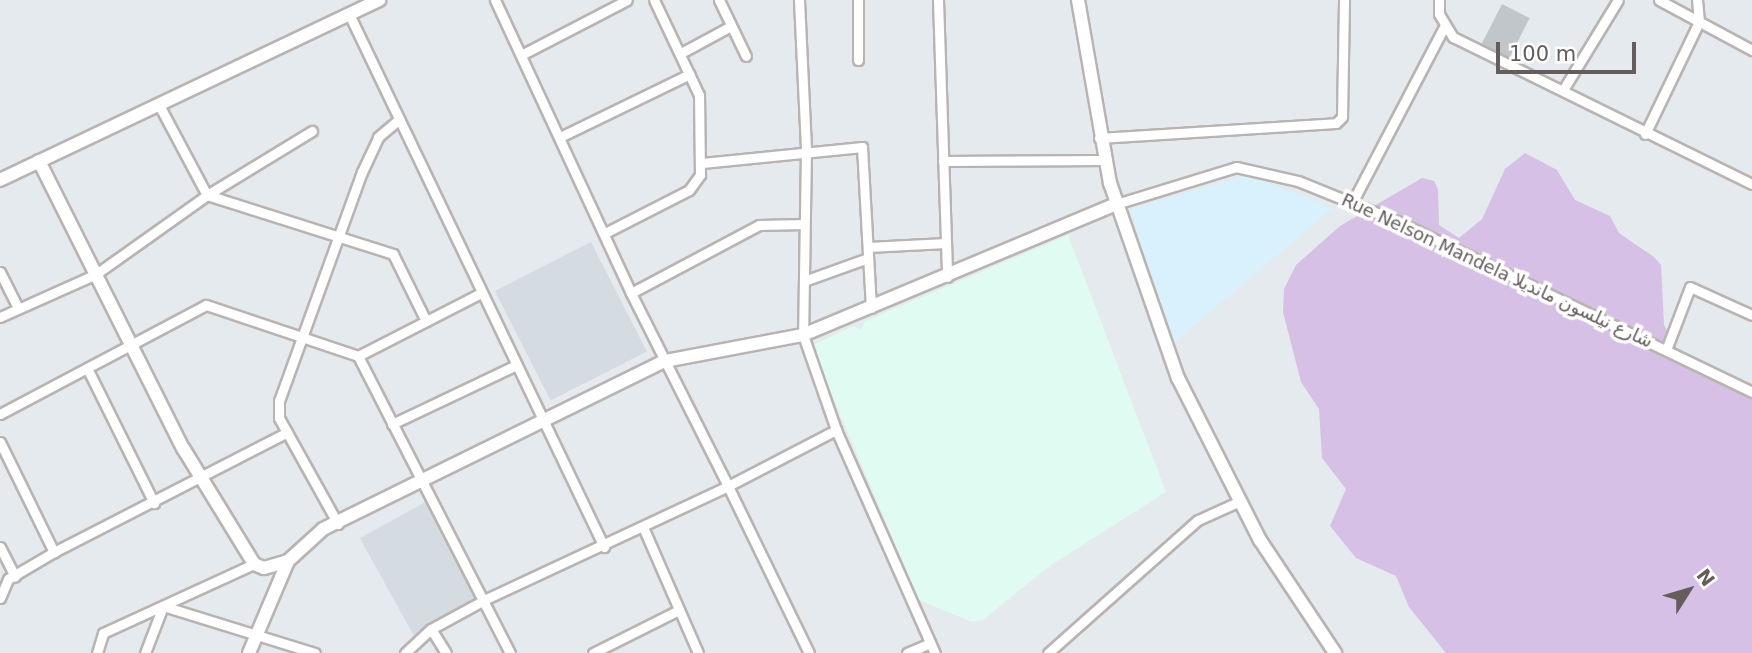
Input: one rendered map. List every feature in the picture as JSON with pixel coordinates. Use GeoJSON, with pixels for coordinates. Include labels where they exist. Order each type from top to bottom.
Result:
{"type":"FeatureCollection","features":[{"type":"Feature","properties":{"kind":"street"},"geometry":{"type":"LineString","coordinates":[[1,178],[379,0]]}},
{"type":"Feature","properties":{"kind":"street"},"geometry":{"type":"LineString","coordinates":[[495,0],[631,293],[808,653]]}},
{"type":"Feature","properties":{"kind":"street"},"geometry":{"type":"LineString","coordinates":[[521,55],[627,0]]}},
{"type":"Feature","properties":{"kind":"street"},"geometry":{"type":"LineString","coordinates":[[605,233],[688,190],[698,181],[702,163],[701,105],[681,53],[654,0]]}},
{"type":"Feature","properties":{"kind":"street"},"geometry":{"type":"LineString","coordinates":[[719,0],[746,56]]}},
{"type":"Feature","properties":{"kind":"street"},"geometry":{"type":"LineString","coordinates":[[799,0],[806,149],[803,335],[836,430],[935,653]]}},
{"type":"Feature","properties":{"kind":"street"},"geometry":{"type":"LineString","coordinates":[[858,0],[858,60]]}},
{"type":"Feature","properties":{"kind":"street"},"geometry":{"type":"LineString","coordinates":[[938,0],[947,276]]}},
{"type":"Feature","properties":{"kind":"street"},"geometry":{"type":"LineString","coordinates":[[1079,0],[1104,160],[1116,204],[1178,378],[1238,502],[1335,653]]}},
{"type":"Feature","properties":{"kind":"street"},"geometry":{"type":"LineString","coordinates":[[1099,138],[1336,123],[1342,117],[1344,0]]}},
{"type":"Feature","properties":{"kind":"street"},"geometry":{"type":"LineString","coordinates":[[1352,203],[1444,27],[1438,0]]}},
{"type":"Feature","properties":{"kind":"street"},"geometry":{"type":"LineString","coordinates":[[1563,90],[1618,0]]}},
{"type":"Feature","properties":{"kind":"street"},"geometry":{"type":"LineString","coordinates":[[1659,0],[1752,50]]}},
{"type":"Feature","properties":{"kind":"street"},"geometry":{"type":"LineString","coordinates":[[1645,134],[1699,22],[1697,0]]}},
{"type":"Feature","properties":{"kind":"street"},"geometry":{"type":"LineString","coordinates":[[349,14],[479,294],[604,547]]}},
{"type":"Feature","properties":{"kind":"street"},"geometry":{"type":"LineString","coordinates":[[681,53],[732,26]]}},
{"type":"Feature","properties":{"kind":"street"},"geometry":{"type":"LineString","coordinates":[[1444,27],[1478,52],[1563,90],[1645,134],[1752,184]]}},
{"type":"Feature","properties":{"kind":"street"},"geometry":{"type":"LineString","coordinates":[[560,137],[690,74]]}},
{"type":"Feature","properties":{"kind":"street"},"geometry":{"type":"LineString","coordinates":[[158,103],[207,195],[393,254],[426,321]]}},
{"type":"Feature","properties":{"kind":"street"},"geometry":{"type":"LineString","coordinates":[[338,524],[287,432],[279,401],[378,137],[398,120]]}},
{"type":"Feature","properties":{"kind":"street"},"geometry":{"type":"LineString","coordinates":[[0,317],[96,274],[207,195],[312,131]]}},
{"type":"Feature","properties":{"kind":"street"},"geometry":{"type":"LineString","coordinates":[[702,163],[806,149],[862,147],[871,308]]}},
{"type":"Feature","properties":{"kind":"street"},"geometry":{"type":"LineString","coordinates":[[943,161],[1104,160]]}},
{"type":"Feature","properties":{"kind":"street"},"geometry":{"type":"LineString","coordinates":[[39,161],[202,479],[273,594]]}},
{"type":"Feature","properties":{"kind":"street","name":"Rue Nelson Mandela شارع نيلسون مانديلا"},"geometry":{"type":"LineString","coordinates":[[1116,204],[1236,167],[1298,181],[1352,203],[1752,392]]}},
{"type":"Feature","properties":{"kind":"street"},"geometry":{"type":"LineString","coordinates":[[249,653],[288,561],[323,529],[338,524],[665,361],[803,335],[1116,204]]}},
{"type":"Feature","properties":{"kind":"street"},"geometry":{"type":"LineString","coordinates":[[631,293],[759,225],[804,224]]}},
{"type":"Feature","properties":{"kind":"street"},"geometry":{"type":"LineString","coordinates":[[868,247],[946,243]]}},
{"type":"Feature","properties":{"kind":"street"},"geometry":{"type":"LineString","coordinates":[[804,281],[867,258]]}},
{"type":"Feature","properties":{"kind":"street"},"geometry":{"type":"LineString","coordinates":[[0,272],[18,308]]}},
{"type":"Feature","properties":{"kind":"street"},"geometry":{"type":"LineString","coordinates":[[1666,350],[1690,287],[1752,315]]}},
{"type":"Feature","properties":{"kind":"street"},"geometry":{"type":"LineString","coordinates":[[358,356],[479,294]]}},
{"type":"Feature","properties":{"kind":"street"},"geometry":{"type":"LineString","coordinates":[[0,414],[206,305],[358,356],[421,481],[486,599],[510,653]]}},
{"type":"Feature","properties":{"kind":"street"},"geometry":{"type":"LineString","coordinates":[[392,424],[514,366]]}},
{"type":"Feature","properties":{"kind":"street"},"geometry":{"type":"LineString","coordinates":[[87,368],[154,503]]}},
{"type":"Feature","properties":{"kind":"street"},"geometry":{"type":"LineString","coordinates":[[405,653],[431,629],[486,599],[604,547],[836,430]]}},
{"type":"Feature","properties":{"kind":"street"},"geometry":{"type":"LineString","coordinates":[[0,598],[15,576],[54,552],[202,479],[287,432]]}},
{"type":"Feature","properties":{"kind":"street"},"geometry":{"type":"LineString","coordinates":[[0,442],[54,552]]}},
{"type":"Feature","properties":{"kind":"street"},"geometry":{"type":"LineString","coordinates":[[1048,653],[1198,520],[1238,502]]}},
{"type":"Feature","properties":{"kind":"street"},"geometry":{"type":"LineString","coordinates":[[643,527],[696,652]]}},
{"type":"Feature","properties":{"kind":"street"},"geometry":{"type":"LineString","coordinates":[[0,547],[15,576]]}},
{"type":"Feature","properties":{"kind":"street"},"geometry":{"type":"LineString","coordinates":[[97,653],[103,633],[254,564],[264,568],[288,561]]}},
{"type":"Feature","properties":{"kind":"street"},"geometry":{"type":"LineString","coordinates":[[163,606],[255,637],[315,653]]}},
{"type":"Feature","properties":{"kind":"street"},"geometry":{"type":"LineString","coordinates":[[145,653],[163,606]]}},
{"type":"Feature","properties":{"kind":"street"},"geometry":{"type":"LineString","coordinates":[[593,653],[679,610]]}},
{"type":"Feature","properties":{"kind":"street"},"geometry":{"type":"LineString","coordinates":[[431,629],[446,653]]}},
{"type":"Feature","properties":{"kind":"street"},"geometry":{"type":"LineString","coordinates":[[907,653],[930,643]]}},
{"type":"Feature","properties":{"kind":"shaded area"},"geometry":{"type":"Polygon","coordinates":[[[1525,153],[1557,170],[1575,200],[1610,216],[1619,233],[1654,257],[1661,265],[1664,325],[1682,358],[1695,370],[1752,395],[1752,653],[1446,653],[1409,607],[1396,576],[1356,558],[1330,526],[1346,489],[1322,458],[1319,409],[1301,382],[1283,312],[1284,289],[1296,265],[1340,226],[1422,178],[1434,181],[1438,189],[1439,225],[1459,238],[1482,219],[1505,169],[1525,153]]]}},
{"type":"Feature","properties":{"kind":"shaded area"},"geometry":{"type":"Polygon","coordinates":[[[1248,175],[1333,208],[1171,345],[1130,209],[1248,175]]]}},
{"type":"Feature","properties":{"kind":"shaded area"},"geometry":{"type":"Polygon","coordinates":[[[1068,235],[1166,492],[1048,567],[983,620],[972,622],[919,600],[811,346],[853,326],[861,330],[865,321],[1068,235]]]}},
{"type":"Feature","properties":{"kind":"shaded area"},"geometry":{"type":"Polygon","coordinates":[[[591,242],[647,352],[551,401],[495,291],[591,242]]]}},
{"type":"Feature","properties":{"kind":"shaded area"},"geometry":{"type":"Polygon","coordinates":[[[429,500],[483,598],[414,636],[360,538],[429,500]]]}},
{"type":"Feature","properties":{"kind":"building"},"geometry":{"type":"Polygon","coordinates":[[[1502,4],[1530,18],[1509,58],[1482,44],[1502,4]]]}}]}
